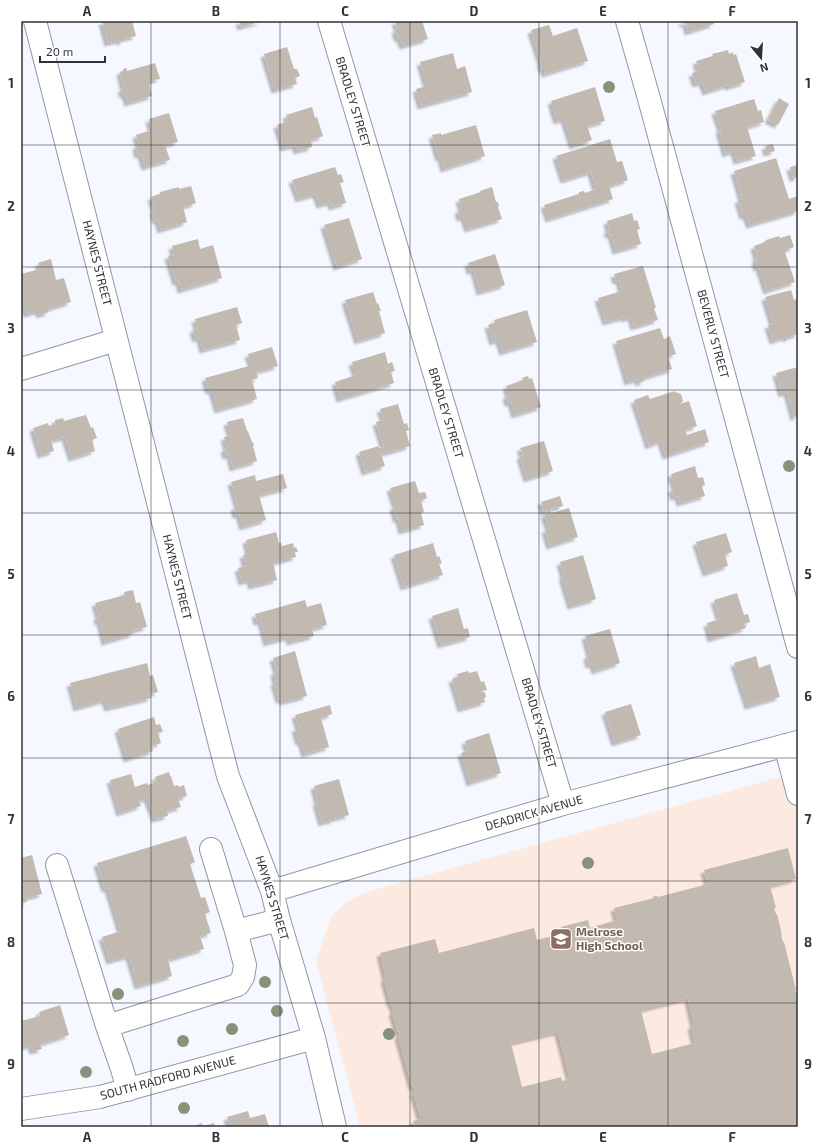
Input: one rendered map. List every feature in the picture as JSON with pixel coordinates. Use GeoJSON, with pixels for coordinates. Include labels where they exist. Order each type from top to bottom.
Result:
{"type":"FeatureCollection","features":[{"type":"Feature","properties":{"kind":"street","name":"HAYNES STREET"},"geometry":{"type":"LineString","coordinates":[[35,21],[228,776],[272,891],[279,920],[314,1038],[335,1127]]}},
{"type":"Feature","properties":{"kind":"street","name":"BRADLEY STREET"},"geometry":{"type":"LineString","coordinates":[[329,21],[563,804]]}},
{"type":"Feature","properties":{"kind":"street","name":"BEVERLY STREET"},"geometry":{"type":"LineString","coordinates":[[627,21],[798,647]]}},
{"type":"Feature","properties":{"kind":"street"},"geometry":{"type":"LineString","coordinates":[[21,369],[116,340]]}},
{"type":"Feature","properties":{"kind":"street"},"geometry":{"type":"LineString","coordinates":[[791,744],[798,794]]}},
{"type":"Feature","properties":{"kind":"street","name":"DEADRICK AVENUE"},"geometry":{"type":"LineString","coordinates":[[272,891],[563,804],[791,744]]}},
{"type":"Feature","properties":{"kind":"street"},"geometry":{"type":"LineString","coordinates":[[107,1026],[238,985],[243,977],[245,965],[211,849]]}},
{"type":"Feature","properties":{"kind":"street"},"geometry":{"type":"LineString","coordinates":[[57,865],[128,1090]]}},
{"type":"Feature","properties":{"kind":"street"},"geometry":{"type":"LineString","coordinates":[[236,931],[279,920]]}},
{"type":"Feature","properties":{"kind":"street","name":"SOUTH RADFORD AVENUE"},"geometry":{"type":"LineString","coordinates":[[21,1109],[100,1097],[314,1038]]}},
{"type":"Feature","properties":{"kind":"shaded area","name":"Melrose High School"},"geometry":{"type":"Polygon","coordinates":[[[798,772],[798,1127],[360,1127],[316,961],[331,917],[345,903],[366,892],[798,772]]]}},
{"type":"Feature","properties":{"kind":"building"},"geometry":{"type":"Polygon","coordinates":[[[102,21],[132,21],[136,36],[123,39],[124,41],[121,42],[120,40],[108,43],[102,21]]]}},
{"type":"Feature","properties":{"kind":"building"},"geometry":{"type":"Polygon","coordinates":[[[239,21],[263,21],[241,27],[239,21]]]}},
{"type":"Feature","properties":{"kind":"building"},"geometry":{"type":"Polygon","coordinates":[[[395,21],[422,21],[428,39],[403,46],[400,38],[398,39],[395,30],[398,29],[395,21]]]}},
{"type":"Feature","properties":{"kind":"building"},"geometry":{"type":"Polygon","coordinates":[[[682,21],[713,21],[714,24],[688,32],[686,23],[683,24],[682,21]]]}},
{"type":"Feature","properties":{"kind":"building"},"geometry":{"type":"Polygon","coordinates":[[[549,25],[553,36],[577,28],[588,61],[545,74],[544,69],[542,69],[531,30],[549,25]]]}},
{"type":"Feature","properties":{"kind":"building"},"geometry":{"type":"Polygon","coordinates":[[[287,47],[294,69],[297,69],[300,76],[295,78],[297,84],[275,90],[264,54],[287,47]]]}},
{"type":"Feature","properties":{"kind":"building"},"geometry":{"type":"Polygon","coordinates":[[[728,50],[729,54],[733,52],[733,55],[736,54],[745,82],[729,87],[728,85],[706,92],[702,82],[696,84],[692,73],[699,71],[696,61],[713,56],[712,54],[728,50]]]}},
{"type":"Feature","properties":{"kind":"building"},"geometry":{"type":"Polygon","coordinates":[[[453,53],[457,69],[465,66],[472,92],[421,106],[416,89],[427,86],[420,62],[453,53]]]}},
{"type":"Feature","properties":{"kind":"building"},"geometry":{"type":"Polygon","coordinates":[[[155,63],[160,79],[153,80],[154,83],[149,84],[152,96],[128,103],[125,94],[123,95],[121,89],[124,88],[120,72],[123,71],[123,69],[127,68],[127,71],[155,63]]]}},
{"type":"Feature","properties":{"kind":"building"},"geometry":{"type":"Polygon","coordinates":[[[595,87],[605,121],[587,126],[592,140],[573,146],[564,119],[557,121],[551,101],[595,87]]]}},
{"type":"Feature","properties":{"kind":"building"},"geometry":{"type":"Polygon","coordinates":[[[779,98],[789,104],[778,125],[768,120],[779,98]]]}},
{"type":"Feature","properties":{"kind":"building"},"geometry":{"type":"Polygon","coordinates":[[[754,99],[758,111],[761,110],[764,122],[747,127],[756,156],[737,161],[734,151],[726,154],[719,130],[721,129],[715,111],[754,99]]]}},
{"type":"Feature","properties":{"kind":"building"},"geometry":{"type":"Polygon","coordinates":[[[312,107],[323,136],[311,140],[312,147],[297,151],[295,145],[284,148],[277,125],[288,121],[286,115],[312,107]]]}},
{"type":"Feature","properties":{"kind":"building"},"geometry":{"type":"Polygon","coordinates":[[[169,113],[178,142],[165,145],[170,160],[145,167],[141,154],[138,155],[136,146],[139,145],[136,135],[152,130],[149,119],[169,113]]]}},
{"type":"Feature","properties":{"kind":"building"},"geometry":{"type":"Polygon","coordinates":[[[476,125],[485,156],[444,169],[432,135],[441,133],[441,135],[476,125]]]}},
{"type":"Feature","properties":{"kind":"building"},"geometry":{"type":"Polygon","coordinates":[[[610,139],[617,162],[622,161],[628,180],[609,186],[613,199],[549,219],[544,205],[579,194],[579,192],[584,191],[585,193],[596,189],[591,172],[564,180],[556,156],[610,139]]]}},
{"type":"Feature","properties":{"kind":"building"},"geometry":{"type":"Polygon","coordinates":[[[773,144],[775,151],[767,153],[765,146],[773,144]]]}},
{"type":"Feature","properties":{"kind":"building"},"geometry":{"type":"Polygon","coordinates":[[[776,158],[789,199],[798,196],[798,211],[750,225],[746,215],[743,216],[738,200],[742,199],[734,171],[776,158]]]}},
{"type":"Feature","properties":{"kind":"building"},"geometry":{"type":"Polygon","coordinates":[[[798,165],[798,177],[793,178],[790,167],[798,165]]]}},
{"type":"Feature","properties":{"kind":"building"},"geometry":{"type":"Polygon","coordinates":[[[335,167],[338,175],[341,174],[344,182],[340,183],[346,203],[332,207],[331,202],[320,205],[316,194],[299,199],[292,180],[335,167]]]}},
{"type":"Feature","properties":{"kind":"building"},"geometry":{"type":"Polygon","coordinates":[[[191,186],[196,203],[183,207],[187,222],[161,230],[158,220],[156,221],[153,211],[155,210],[151,197],[160,194],[160,192],[179,187],[179,189],[191,186]]]}},
{"type":"Feature","properties":{"kind":"building"},"geometry":{"type":"Polygon","coordinates":[[[492,187],[496,202],[498,202],[502,219],[468,229],[464,217],[460,218],[458,210],[462,209],[459,199],[492,187]]]}},
{"type":"Feature","properties":{"kind":"building"},"geometry":{"type":"Polygon","coordinates":[[[632,213],[634,221],[637,220],[640,229],[637,230],[641,244],[616,251],[611,234],[609,235],[607,231],[609,230],[607,221],[632,213]]]}},
{"type":"Feature","properties":{"kind":"building"},"geometry":{"type":"Polygon","coordinates":[[[349,218],[362,259],[337,267],[324,225],[349,218]]]}},
{"type":"Feature","properties":{"kind":"building"},"geometry":{"type":"Polygon","coordinates":[[[790,235],[794,247],[785,252],[795,282],[767,291],[759,267],[757,268],[755,260],[757,259],[757,256],[754,246],[779,236],[780,238],[790,235]]]}},
{"type":"Feature","properties":{"kind":"building"},"geometry":{"type":"Polygon","coordinates":[[[198,239],[200,249],[213,245],[222,278],[181,290],[179,281],[176,282],[168,256],[174,254],[172,246],[198,239]]]}},
{"type":"Feature","properties":{"kind":"building"},"geometry":{"type":"Polygon","coordinates":[[[495,254],[505,285],[480,292],[474,270],[470,271],[468,263],[495,254]]]}},
{"type":"Feature","properties":{"kind":"building"},"geometry":{"type":"Polygon","coordinates":[[[51,259],[56,280],[64,278],[71,302],[48,309],[49,312],[40,315],[39,311],[27,314],[21,294],[21,274],[40,269],[38,263],[51,259]]]}},
{"type":"Feature","properties":{"kind":"building"},"geometry":{"type":"Polygon","coordinates":[[[643,266],[656,308],[654,308],[658,320],[634,327],[631,317],[606,322],[598,298],[622,291],[619,280],[616,281],[614,274],[643,266]]]}},
{"type":"Feature","properties":{"kind":"building"},"geometry":{"type":"Polygon","coordinates":[[[791,290],[794,300],[798,298],[798,334],[787,339],[786,337],[773,341],[768,325],[773,324],[765,297],[791,290]]]}},
{"type":"Feature","properties":{"kind":"building"},"geometry":{"type":"Polygon","coordinates":[[[373,292],[381,311],[379,311],[385,333],[358,341],[345,300],[373,292]]]}},
{"type":"Feature","properties":{"kind":"building"},"geometry":{"type":"Polygon","coordinates":[[[237,307],[242,323],[236,325],[240,340],[203,350],[200,338],[196,339],[193,330],[197,328],[195,319],[237,307]]]}},
{"type":"Feature","properties":{"kind":"building"},"geometry":{"type":"Polygon","coordinates":[[[527,310],[537,342],[503,352],[499,340],[493,342],[488,325],[495,323],[494,320],[527,310]]]}},
{"type":"Feature","properties":{"kind":"building"},"geometry":{"type":"Polygon","coordinates":[[[660,328],[664,339],[670,336],[676,354],[668,356],[672,369],[644,378],[644,381],[639,383],[638,379],[628,382],[616,341],[660,328]]]}},
{"type":"Feature","properties":{"kind":"building"},"geometry":{"type":"Polygon","coordinates":[[[272,347],[278,366],[256,372],[258,378],[252,380],[257,399],[218,410],[212,390],[209,391],[205,378],[249,366],[251,372],[254,372],[248,354],[272,347]]]}},
{"type":"Feature","properties":{"kind":"building"},"geometry":{"type":"Polygon","coordinates":[[[385,352],[388,364],[392,362],[395,371],[391,372],[394,383],[340,399],[335,382],[356,375],[352,362],[385,352]]]}},
{"type":"Feature","properties":{"kind":"building"},"geometry":{"type":"Polygon","coordinates":[[[798,367],[798,416],[794,417],[787,392],[782,394],[776,373],[798,367]]]}},
{"type":"Feature","properties":{"kind":"building"},"geometry":{"type":"Polygon","coordinates":[[[528,376],[529,379],[532,378],[541,407],[515,415],[511,402],[508,403],[506,396],[509,395],[506,386],[523,380],[522,378],[528,376]]]}},
{"type":"Feature","properties":{"kind":"building"},"geometry":{"type":"Polygon","coordinates":[[[675,391],[681,394],[683,401],[680,404],[689,401],[697,426],[685,430],[687,435],[705,429],[709,442],[666,456],[661,441],[649,446],[634,400],[648,395],[650,399],[675,391]]]}},
{"type":"Feature","properties":{"kind":"building"},"geometry":{"type":"Polygon","coordinates":[[[398,404],[404,424],[407,423],[409,430],[406,431],[410,446],[381,454],[385,466],[365,472],[359,452],[379,446],[379,448],[384,447],[376,422],[384,420],[380,409],[398,404]]]}},
{"type":"Feature","properties":{"kind":"building"},"geometry":{"type":"Polygon","coordinates":[[[86,415],[97,438],[92,440],[95,451],[72,458],[65,437],[51,441],[54,451],[41,455],[33,428],[48,423],[49,426],[55,424],[55,420],[63,418],[64,421],[86,415]]]}},
{"type":"Feature","properties":{"kind":"building"},"geometry":{"type":"Polygon","coordinates":[[[243,418],[247,431],[253,442],[257,461],[233,468],[230,455],[226,456],[224,449],[227,448],[224,437],[231,435],[227,422],[243,418]]]}},
{"type":"Feature","properties":{"kind":"building"},"geometry":{"type":"Polygon","coordinates":[[[544,441],[553,471],[527,479],[520,456],[523,455],[520,448],[544,441]]]}},
{"type":"Feature","properties":{"kind":"building"},"geometry":{"type":"Polygon","coordinates":[[[695,466],[698,478],[703,477],[705,485],[702,486],[705,496],[680,503],[678,496],[674,497],[671,489],[675,488],[671,474],[695,466]]]}},
{"type":"Feature","properties":{"kind":"building"},"geometry":{"type":"Polygon","coordinates":[[[283,474],[287,488],[259,495],[266,520],[243,527],[239,514],[236,515],[234,507],[238,506],[231,482],[255,475],[256,481],[283,474]]]}},
{"type":"Feature","properties":{"kind":"building"},"geometry":{"type":"Polygon","coordinates":[[[415,481],[419,493],[425,492],[427,498],[421,501],[424,512],[421,513],[424,525],[402,531],[399,519],[397,520],[393,507],[396,506],[390,488],[415,481]]]}},
{"type":"Feature","properties":{"kind":"building"},"geometry":{"type":"Polygon","coordinates":[[[560,496],[563,506],[550,509],[551,513],[569,508],[578,537],[550,546],[545,530],[549,528],[544,514],[548,513],[547,511],[544,512],[541,502],[560,496]]]}},
{"type":"Feature","properties":{"kind":"building"},"geometry":{"type":"Polygon","coordinates":[[[276,532],[279,543],[281,543],[282,546],[293,543],[294,548],[296,547],[298,552],[295,552],[296,557],[273,563],[277,580],[252,586],[250,580],[242,582],[238,568],[246,566],[243,555],[249,553],[246,540],[276,532]]]}},
{"type":"Feature","properties":{"kind":"building"},"geometry":{"type":"Polygon","coordinates":[[[726,533],[732,552],[725,554],[728,566],[706,573],[696,542],[726,533]]]}},
{"type":"Feature","properties":{"kind":"building"},"geometry":{"type":"Polygon","coordinates":[[[433,543],[437,557],[439,556],[442,563],[439,564],[443,575],[404,587],[394,555],[433,543]]]}},
{"type":"Feature","properties":{"kind":"building"},"geometry":{"type":"Polygon","coordinates":[[[583,555],[596,599],[571,606],[562,576],[564,576],[560,562],[583,555]]]}},
{"type":"Feature","properties":{"kind":"building"},"geometry":{"type":"Polygon","coordinates":[[[133,590],[136,603],[140,602],[147,627],[132,631],[133,634],[105,642],[100,621],[98,622],[97,617],[99,616],[95,603],[125,595],[124,592],[133,590]]]}},
{"type":"Feature","properties":{"kind":"building"},"geometry":{"type":"Polygon","coordinates":[[[737,593],[744,615],[748,614],[750,622],[744,624],[746,628],[711,639],[707,623],[720,619],[714,600],[737,593]]]}},
{"type":"Feature","properties":{"kind":"building"},"geometry":{"type":"Polygon","coordinates":[[[305,600],[307,607],[321,603],[327,625],[312,629],[314,636],[290,642],[289,637],[267,643],[261,621],[257,622],[255,614],[305,600]]]}},
{"type":"Feature","properties":{"kind":"building"},"geometry":{"type":"Polygon","coordinates":[[[458,608],[464,629],[468,628],[470,637],[441,645],[432,616],[458,608]]]}},
{"type":"Feature","properties":{"kind":"building"},"geometry":{"type":"Polygon","coordinates":[[[610,629],[620,663],[595,671],[593,664],[589,665],[587,656],[590,654],[585,636],[610,629]]]}},
{"type":"Feature","properties":{"kind":"building"},"geometry":{"type":"Polygon","coordinates":[[[295,651],[307,696],[283,702],[282,699],[279,700],[274,682],[276,682],[274,672],[277,671],[273,658],[295,651]]]}},
{"type":"Feature","properties":{"kind":"building"},"geometry":{"type":"Polygon","coordinates":[[[756,656],[759,668],[770,664],[780,697],[748,706],[734,663],[756,656]]]}},
{"type":"Feature","properties":{"kind":"building"},"geometry":{"type":"Polygon","coordinates":[[[147,663],[150,676],[153,675],[158,692],[150,694],[151,698],[108,708],[105,700],[77,708],[70,683],[147,663]]]}},
{"type":"Feature","properties":{"kind":"building"},"geometry":{"type":"Polygon","coordinates":[[[468,671],[469,673],[477,671],[481,682],[484,681],[487,690],[482,691],[483,693],[485,692],[486,697],[484,698],[485,702],[461,709],[452,679],[458,677],[457,674],[468,671]]]}},
{"type":"Feature","properties":{"kind":"building"},"geometry":{"type":"Polygon","coordinates":[[[631,704],[641,735],[615,743],[605,712],[631,704]]]}},
{"type":"Feature","properties":{"kind":"building"},"geometry":{"type":"Polygon","coordinates":[[[330,705],[332,714],[321,718],[329,747],[305,754],[301,741],[299,742],[295,728],[299,728],[295,715],[330,705]]]}},
{"type":"Feature","properties":{"kind":"building"},"geometry":{"type":"Polygon","coordinates":[[[154,717],[156,725],[160,724],[163,732],[158,733],[161,743],[152,746],[153,751],[127,759],[118,729],[154,717]]]}},
{"type":"Feature","properties":{"kind":"building"},"geometry":{"type":"Polygon","coordinates":[[[489,733],[501,773],[470,783],[461,753],[468,751],[465,741],[489,733]]]}},
{"type":"Feature","properties":{"kind":"building"},"geometry":{"type":"Polygon","coordinates":[[[169,772],[174,786],[178,785],[179,787],[184,785],[187,796],[178,799],[181,807],[167,811],[168,816],[155,819],[148,798],[139,801],[141,806],[120,813],[110,780],[131,774],[135,787],[147,783],[148,785],[154,783],[153,782],[156,781],[155,777],[169,772]]]}},
{"type":"Feature","properties":{"kind":"building"},"geometry":{"type":"Polygon","coordinates":[[[339,779],[349,815],[333,819],[333,821],[331,820],[322,823],[316,802],[318,802],[314,786],[339,779]]]}},
{"type":"Feature","properties":{"kind":"building"},"geometry":{"type":"Polygon","coordinates":[[[186,836],[195,862],[190,864],[201,898],[205,897],[210,912],[205,914],[211,933],[200,936],[204,949],[168,960],[172,976],[138,986],[129,956],[110,961],[102,937],[121,931],[108,888],[105,889],[97,863],[186,836]]]}},
{"type":"Feature","properties":{"kind":"building"},"geometry":{"type":"Polygon","coordinates":[[[788,848],[796,879],[770,886],[776,908],[774,908],[777,914],[781,935],[798,998],[798,1127],[415,1127],[413,1121],[421,1119],[413,1092],[415,1092],[398,1036],[400,1035],[399,1031],[398,1032],[392,1012],[394,1011],[384,979],[386,978],[380,953],[435,939],[439,953],[534,928],[537,940],[561,934],[563,935],[561,927],[588,920],[590,928],[617,920],[614,908],[654,898],[653,896],[658,897],[708,884],[704,870],[788,848]],[[688,998],[641,1010],[652,1054],[695,1043],[691,1026],[694,1025],[688,998]],[[558,1032],[511,1043],[522,1087],[561,1077],[562,1081],[570,1079],[558,1032]]]}},
{"type":"Feature","properties":{"kind":"building"},"geometry":{"type":"Polygon","coordinates":[[[32,855],[42,894],[26,898],[27,902],[21,903],[21,858],[32,855]]]}},
{"type":"Feature","properties":{"kind":"building"},"geometry":{"type":"Polygon","coordinates":[[[60,1005],[69,1035],[40,1044],[42,1049],[33,1051],[31,1045],[21,1048],[21,1021],[40,1016],[39,1012],[60,1005]]]}},
{"type":"Feature","properties":{"kind":"building"},"geometry":{"type":"Polygon","coordinates":[[[248,1111],[250,1118],[265,1114],[269,1127],[230,1127],[227,1117],[248,1111]]]}},
{"type":"Feature","properties":{"kind":"building"},"geometry":{"type":"Polygon","coordinates":[[[202,1123],[203,1126],[214,1123],[215,1127],[195,1127],[202,1123]]]}},
{"type":"Feature","properties":{"kind":"place","name":"Melrose High School"},"geometry":{"type":"Point","coordinates":[561,939]}}]}
